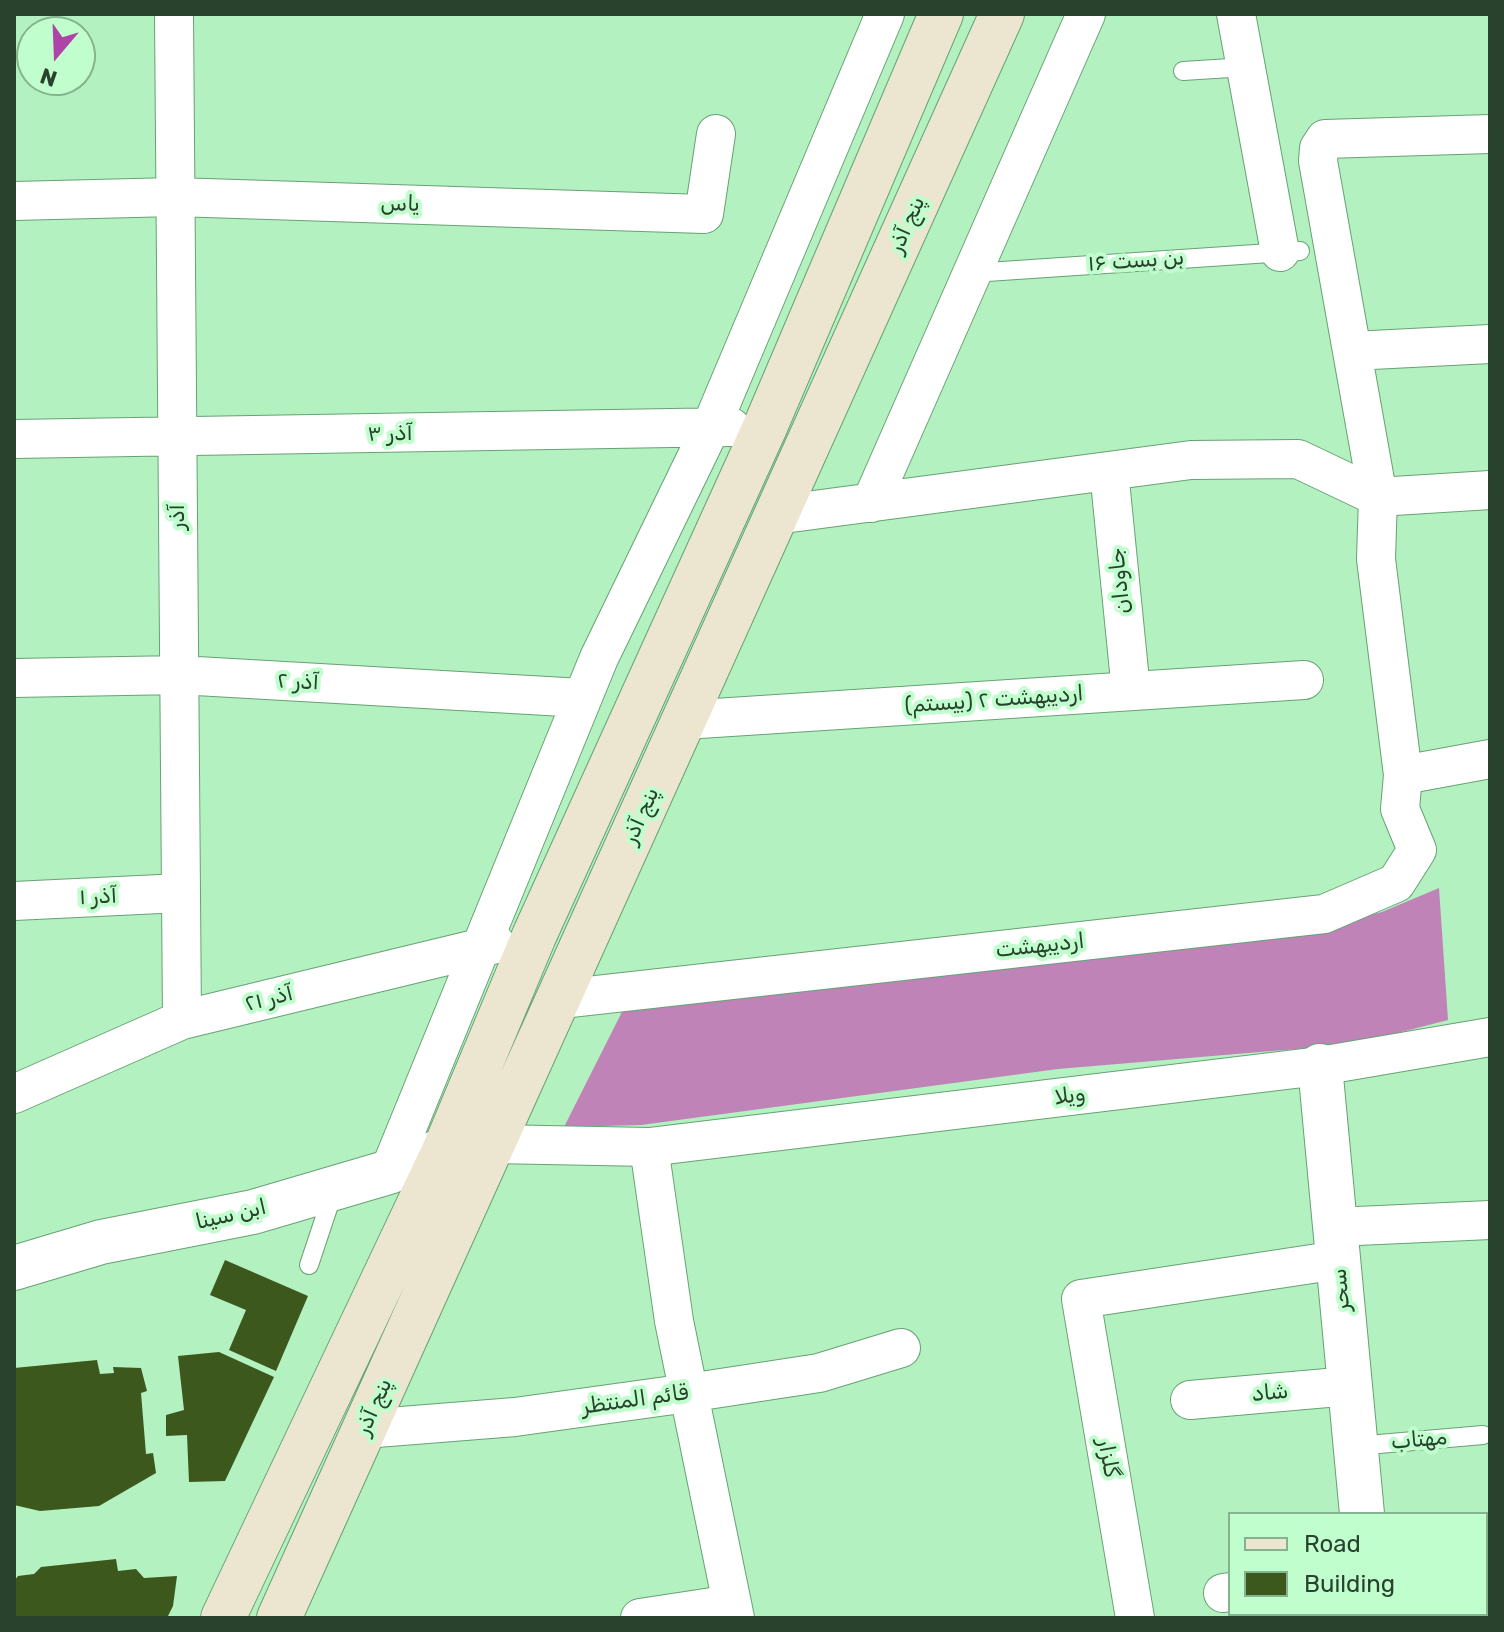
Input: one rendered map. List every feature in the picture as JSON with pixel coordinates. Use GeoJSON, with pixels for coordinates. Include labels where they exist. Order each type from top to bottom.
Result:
{"type":"FeatureCollection","features":[{"type":"Feature","properties":{"kind":"main road","name":"پنج آذر"},"geometry":{"type":"LineString","coordinates":[[223,1618],[445,1149],[534,936],[765,427],[941,14]]}},
{"type":"Feature","properties":{"kind":"main road","name":"پنج آذر"},"geometry":{"type":"LineString","coordinates":[[279,1618],[561,999],[1002,14]]}},
{"type":"Feature","properties":{"kind":"street","name":"آذر"},"geometry":{"type":"LineString","coordinates":[[174,14],[182,1020]]}},
{"type":"Feature","properties":{"kind":"street"},"geometry":{"type":"LineString","coordinates":[[389,1172],[478,947],[582,698],[711,427],[885,14]]}},
{"type":"Feature","properties":{"kind":"street"},"geometry":{"type":"LineString","coordinates":[[871,503],[1086,14]]}},
{"type":"Feature","properties":{"kind":"street"},"geometry":{"type":"LineString","coordinates":[[1236,14],[1290,251]]}},
{"type":"Feature","properties":{"kind":"street","name":"یاس"},"geometry":{"type":"LineString","coordinates":[[14,201],[175,197],[704,214],[716,134]]}},
{"type":"Feature","properties":{"kind":"street","name":"اردیبهشت"},"geometry":{"type":"LineString","coordinates":[[561,999],[1324,914],[1396,883],[1417,850],[1400,809],[1403,775],[1376,559],[1378,497],[1318,161],[1319,148],[1325,139],[1490,134]]}},
{"type":"Feature","properties":{"kind":"street"},"geometry":{"type":"LineString","coordinates":[[1352,351],[1490,344]]}},
{"type":"Feature","properties":{"kind":"street","name":"آذر ۳"},"geometry":{"type":"LineString","coordinates":[[14,439],[765,427]]}},
{"type":"Feature","properties":{"kind":"street"},"geometry":{"type":"LineString","coordinates":[[776,515],[1191,460],[1298,459],[1378,497],[1490,490]]}},
{"type":"Feature","properties":{"kind":"street","name":"جاودان"},"geometry":{"type":"LineString","coordinates":[[1109,471],[1131,691]]}},
{"type":"Feature","properties":{"kind":"street","name":"آذر ۲"},"geometry":{"type":"LineString","coordinates":[[14,678],[179,675],[582,698]]}},
{"type":"Feature","properties":{"kind":"street","name":"اردیبهشت ۲ (بیستم)"},"geometry":{"type":"LineString","coordinates":[[684,720],[1304,680]]}},
{"type":"Feature","properties":{"kind":"street"},"geometry":{"type":"LineString","coordinates":[[1403,775],[1490,759]]}},
{"type":"Feature","properties":{"kind":"street","name":"آذر ۱"},"geometry":{"type":"LineString","coordinates":[[14,901],[181,893]]}},
{"type":"Feature","properties":{"kind":"street","name":"آذر ۲۱"},"geometry":{"type":"LineString","coordinates":[[14,1094],[182,1020],[534,936]]}},
{"type":"Feature","properties":{"kind":"street","name":"ویلا"},"geometry":{"type":"LineString","coordinates":[[493,1144],[649,1147],[1320,1066],[1490,1037]]}},
{"type":"Feature","properties":{"kind":"street","name":"سحر"},"geometry":{"type":"LineString","coordinates":[[1320,1066],[1362,1512]]}},
{"type":"Feature","properties":{"kind":"street"},"geometry":{"type":"LineString","coordinates":[[640,1618],[734,1611],[674,1321],[649,1147]]}},
{"type":"Feature","properties":{"kind":"street","name":"ابن سینا"},"geometry":{"type":"LineString","coordinates":[[14,1268],[101,1242],[253,1212],[389,1172],[445,1149]]}},
{"type":"Feature","properties":{"kind":"street"},"geometry":{"type":"LineString","coordinates":[[1337,1244],[1490,1220]]}},
{"type":"Feature","properties":{"kind":"street","name":"گلزار"},"geometry":{"type":"LineString","coordinates":[[1135,1618],[1081,1299],[1337,1244]]}},
{"type":"Feature","properties":{"kind":"street","name":"قائم المنتظر"},"geometry":{"type":"LineString","coordinates":[[364,1429],[515,1417],[688,1393],[819,1373],[901,1348]]}},
{"type":"Feature","properties":{"kind":"street","name":"شاد"},"geometry":{"type":"LineString","coordinates":[[1190,1400],[1350,1386]]}},
{"type":"Feature","properties":{"kind":"lane"},"geometry":{"type":"LineString","coordinates":[[1183,71],[1246,67]]}},
{"type":"Feature","properties":{"kind":"lane","name":"بن بست ۱۶"},"geometry":{"type":"LineString","coordinates":[[972,273],[1290,251]]}},
{"type":"Feature","properties":{"kind":"lane"},"geometry":{"type":"LineString","coordinates":[[309,1265],[335,1188]]}},
{"type":"Feature","properties":{"kind":"lane","name":"مهتاب"},"geometry":{"type":"LineString","coordinates":[[1356,1446],[1483,1435]]}},
{"type":"Feature","properties":{"kind":"shaded area"},"geometry":{"type":"Polygon","coordinates":[[[1439,888],[1448,1020],[1355,1044],[1058,1069],[641,1125],[564,1127],[631,994],[1314,929],[1382,912],[1439,888]]]}},
{"type":"Feature","properties":{"kind":"building"},"geometry":{"type":"Polygon","coordinates":[[[225,1260],[308,1296],[276,1371],[229,1350],[246,1310],[210,1295],[225,1260]]]}},
{"type":"Feature","properties":{"kind":"building"},"geometry":{"type":"Polygon","coordinates":[[[219,1352],[274,1377],[225,1481],[189,1482],[187,1435],[166,1436],[166,1415],[184,1410],[178,1356],[219,1352]]]}},
{"type":"Feature","properties":{"kind":"building"},"geometry":{"type":"Polygon","coordinates":[[[97,1360],[100,1374],[114,1373],[113,1367],[141,1368],[147,1391],[141,1393],[146,1454],[153,1453],[156,1473],[99,1506],[40,1511],[14,1505],[14,1368],[97,1360]]]}},
{"type":"Feature","properties":{"kind":"building"},"geometry":{"type":"Polygon","coordinates":[[[116,1559],[118,1571],[136,1569],[144,1578],[177,1576],[173,1606],[167,1618],[14,1618],[14,1581],[18,1576],[34,1574],[41,1567],[116,1559]]]}}]}
